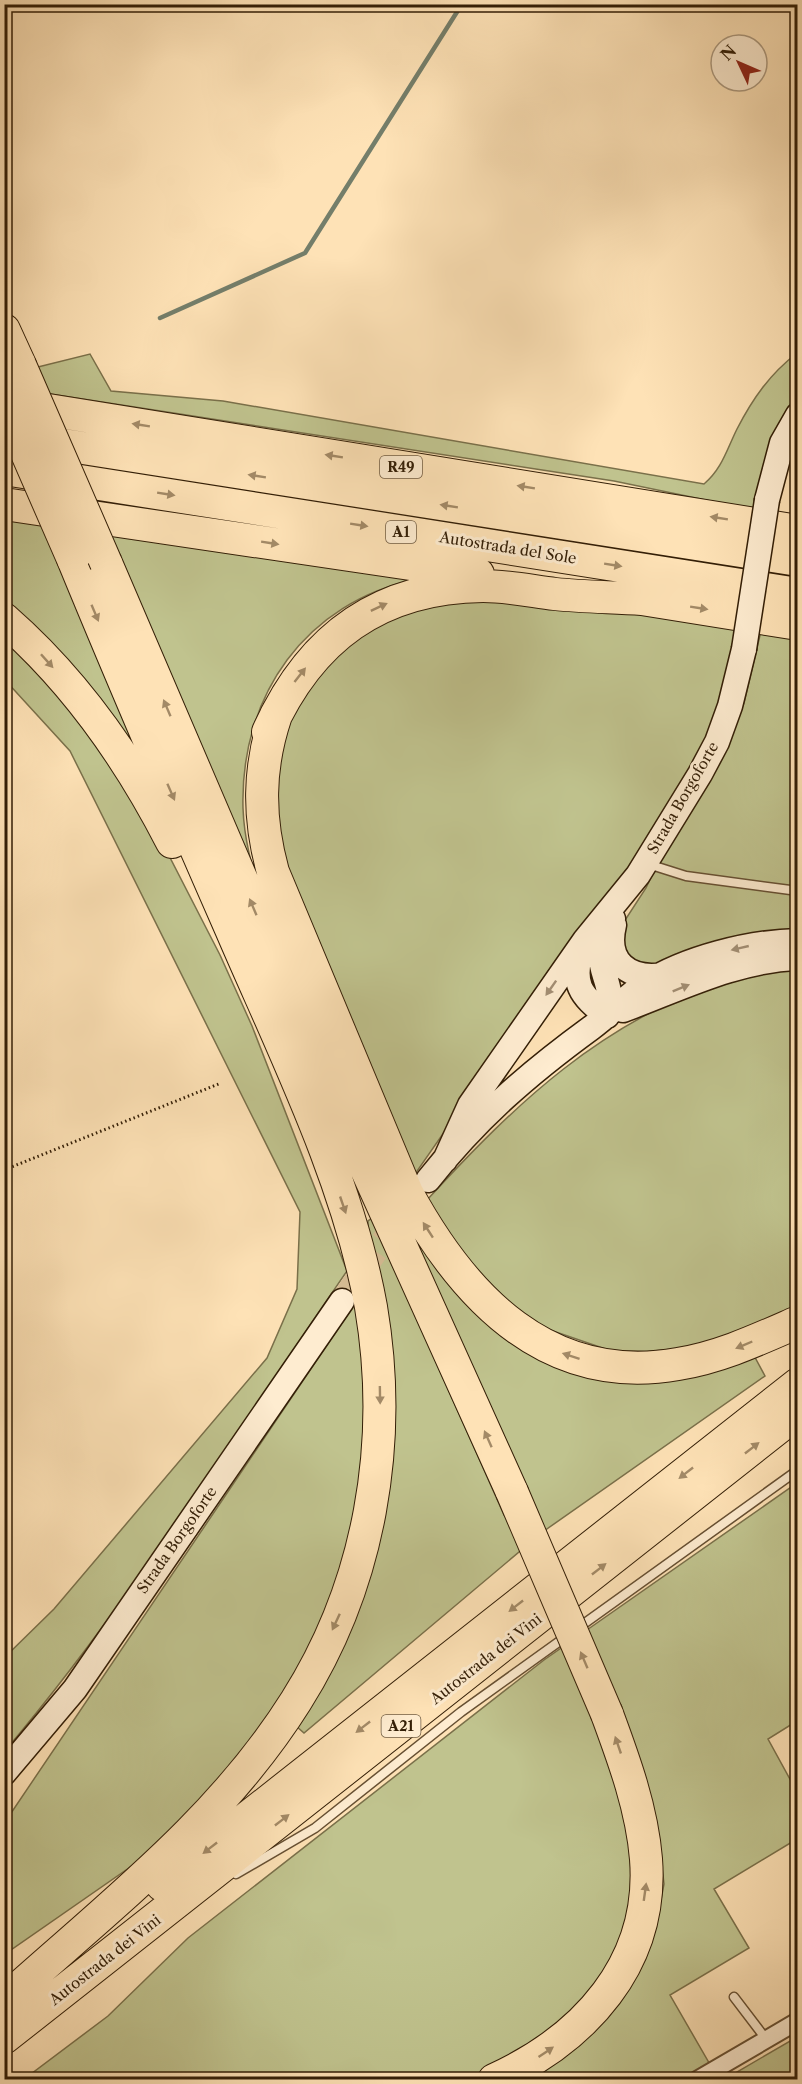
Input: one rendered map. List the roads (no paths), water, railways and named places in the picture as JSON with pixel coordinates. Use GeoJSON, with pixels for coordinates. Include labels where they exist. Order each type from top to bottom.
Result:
{"type":"FeatureCollection","features":[{"type":"Feature","properties":{"kind":"highway"},"geometry":{"type":"LineString","coordinates":[[4,330],[359,1153],[512,1492],[607,1714],[636,1802],[646,1858],[647,1882],[636,1935],[626,1961],[592,2014],[545,2054],[494,2079]]}},
{"type":"Feature","properties":{"kind":"highway"},"geometry":{"type":"LineString","coordinates":[[4,402],[297,1080],[332,1171],[349,1223],[370,1305],[380,1391],[380,1440],[367,1531],[339,1617],[298,1698],[271,1739],[218,1804],[156,1867],[4,2001]]}},
{"type":"Feature","properties":{"kind":"highway","name":"R49"},"geometry":{"type":"LineString","coordinates":[[4,402],[798,531]]}},
{"type":"Feature","properties":{"kind":"highway","name":"A1"},"geometry":{"type":"LineString","coordinates":[[4,436],[798,560]]}},
{"type":"Feature","properties":{"kind":"highway","name":"Autostrada del Sole"},"geometry":{"type":"LineString","coordinates":[[4,469],[798,594]]}},
{"type":"Feature","properties":{"kind":"highway"},"geometry":{"type":"LineString","coordinates":[[4,504],[642,598],[798,624]]}},
{"type":"Feature","properties":{"kind":"highway"},"geometry":{"type":"LineString","coordinates":[[359,1153],[331,1053],[303,986],[258,849],[254,816],[255,774],[276,715],[292,686],[324,648],[352,622],[391,602],[431,591],[484,586],[642,598]]}},
{"type":"Feature","properties":{"kind":"highway"},"geometry":{"type":"LineString","coordinates":[[4,619],[56,671],[109,735],[128,763],[157,813],[207,913],[292,1102],[332,1171]]}},
{"type":"Feature","properties":{"kind":"highway"},"geometry":{"type":"LineString","coordinates":[[276,715],[264,754],[261,796],[266,846],[273,872],[407,1193],[436,1243],[465,1282],[501,1318],[528,1337],[560,1353],[604,1364],[640,1367],[677,1365],[736,1349],[798,1322]]}},
{"type":"Feature","properties":{"kind":"highway","name":"Autostrada dei Vini"},"geometry":{"type":"LineString","coordinates":[[4,2009],[798,1384]]}},
{"type":"Feature","properties":{"kind":"highway","name":"Autostrada dei Vini"},"geometry":{"type":"LineString","coordinates":[[4,2038],[158,1919],[798,1412]]}},
{"type":"Feature","properties":{"kind":"main road","name":"Strada Borgoforte"},"geometry":{"type":"LineString","coordinates":[[637,878],[717,742],[730,706],[744,649],[767,500],[782,442],[798,415]]}},
{"type":"Feature","properties":{"kind":"main road"},"geometry":{"type":"LineString","coordinates":[[445,1160],[470,1105],[585,940],[637,878]]}},
{"type":"Feature","properties":{"kind":"main road"},"geometry":{"type":"LineString","coordinates":[[637,878],[613,932],[617,959],[638,976],[667,974]]}},
{"type":"Feature","properties":{"kind":"main road"},"geometry":{"type":"LineString","coordinates":[[607,1016],[611,995],[600,966],[601,944],[637,878]]}},
{"type":"Feature","properties":{"kind":"main road"},"geometry":{"type":"LineString","coordinates":[[585,940],[578,961],[578,983],[587,1000],[607,1016]]}},
{"type":"Feature","properties":{"kind":"main road"},"geometry":{"type":"LineString","coordinates":[[428,1180],[512,1089],[645,984],[740,947],[769,942],[798,941]]}},
{"type":"Feature","properties":{"kind":"main road"},"geometry":{"type":"LineString","coordinates":[[607,1016],[719,972],[765,962],[798,958]]}},
{"type":"Feature","properties":{"kind":"main road","name":"Strada Borgoforte"},"geometry":{"type":"LineString","coordinates":[[4,1773],[75,1689],[342,1302]]}},
{"type":"Feature","properties":{"kind":"street"},"geometry":{"type":"LineString","coordinates":[[697,2079],[798,2021]]}},
{"type":"Feature","properties":{"kind":"lane"},"geometry":{"type":"LineString","coordinates":[[637,878],[686,876],[798,891]]}},
{"type":"Feature","properties":{"kind":"lane"},"geometry":{"type":"LineString","coordinates":[[784,1479],[798,1462]]}},
{"type":"Feature","properties":{"kind":"lane"},"geometry":{"type":"LineString","coordinates":[[226,1879],[315,1828],[479,1699],[798,1470]]}},
{"type":"Feature","properties":{"kind":"lane"},"geometry":{"type":"LineString","coordinates":[[158,1919],[207,1890]]}},
{"type":"Feature","properties":{"kind":"lane"},"geometry":{"type":"LineString","coordinates":[[734,1997],[766,2039]]}},
{"type":"Feature","properties":{"kind":"waterway"},"geometry":{"type":"LineString","coordinates":[[160,318],[305,253],[462,4]]}},
{"type":"Feature","properties":{"kind":"tunnel"},"geometry":{"type":"LineString","coordinates":[[342,1301],[401,1215]]}}]}
